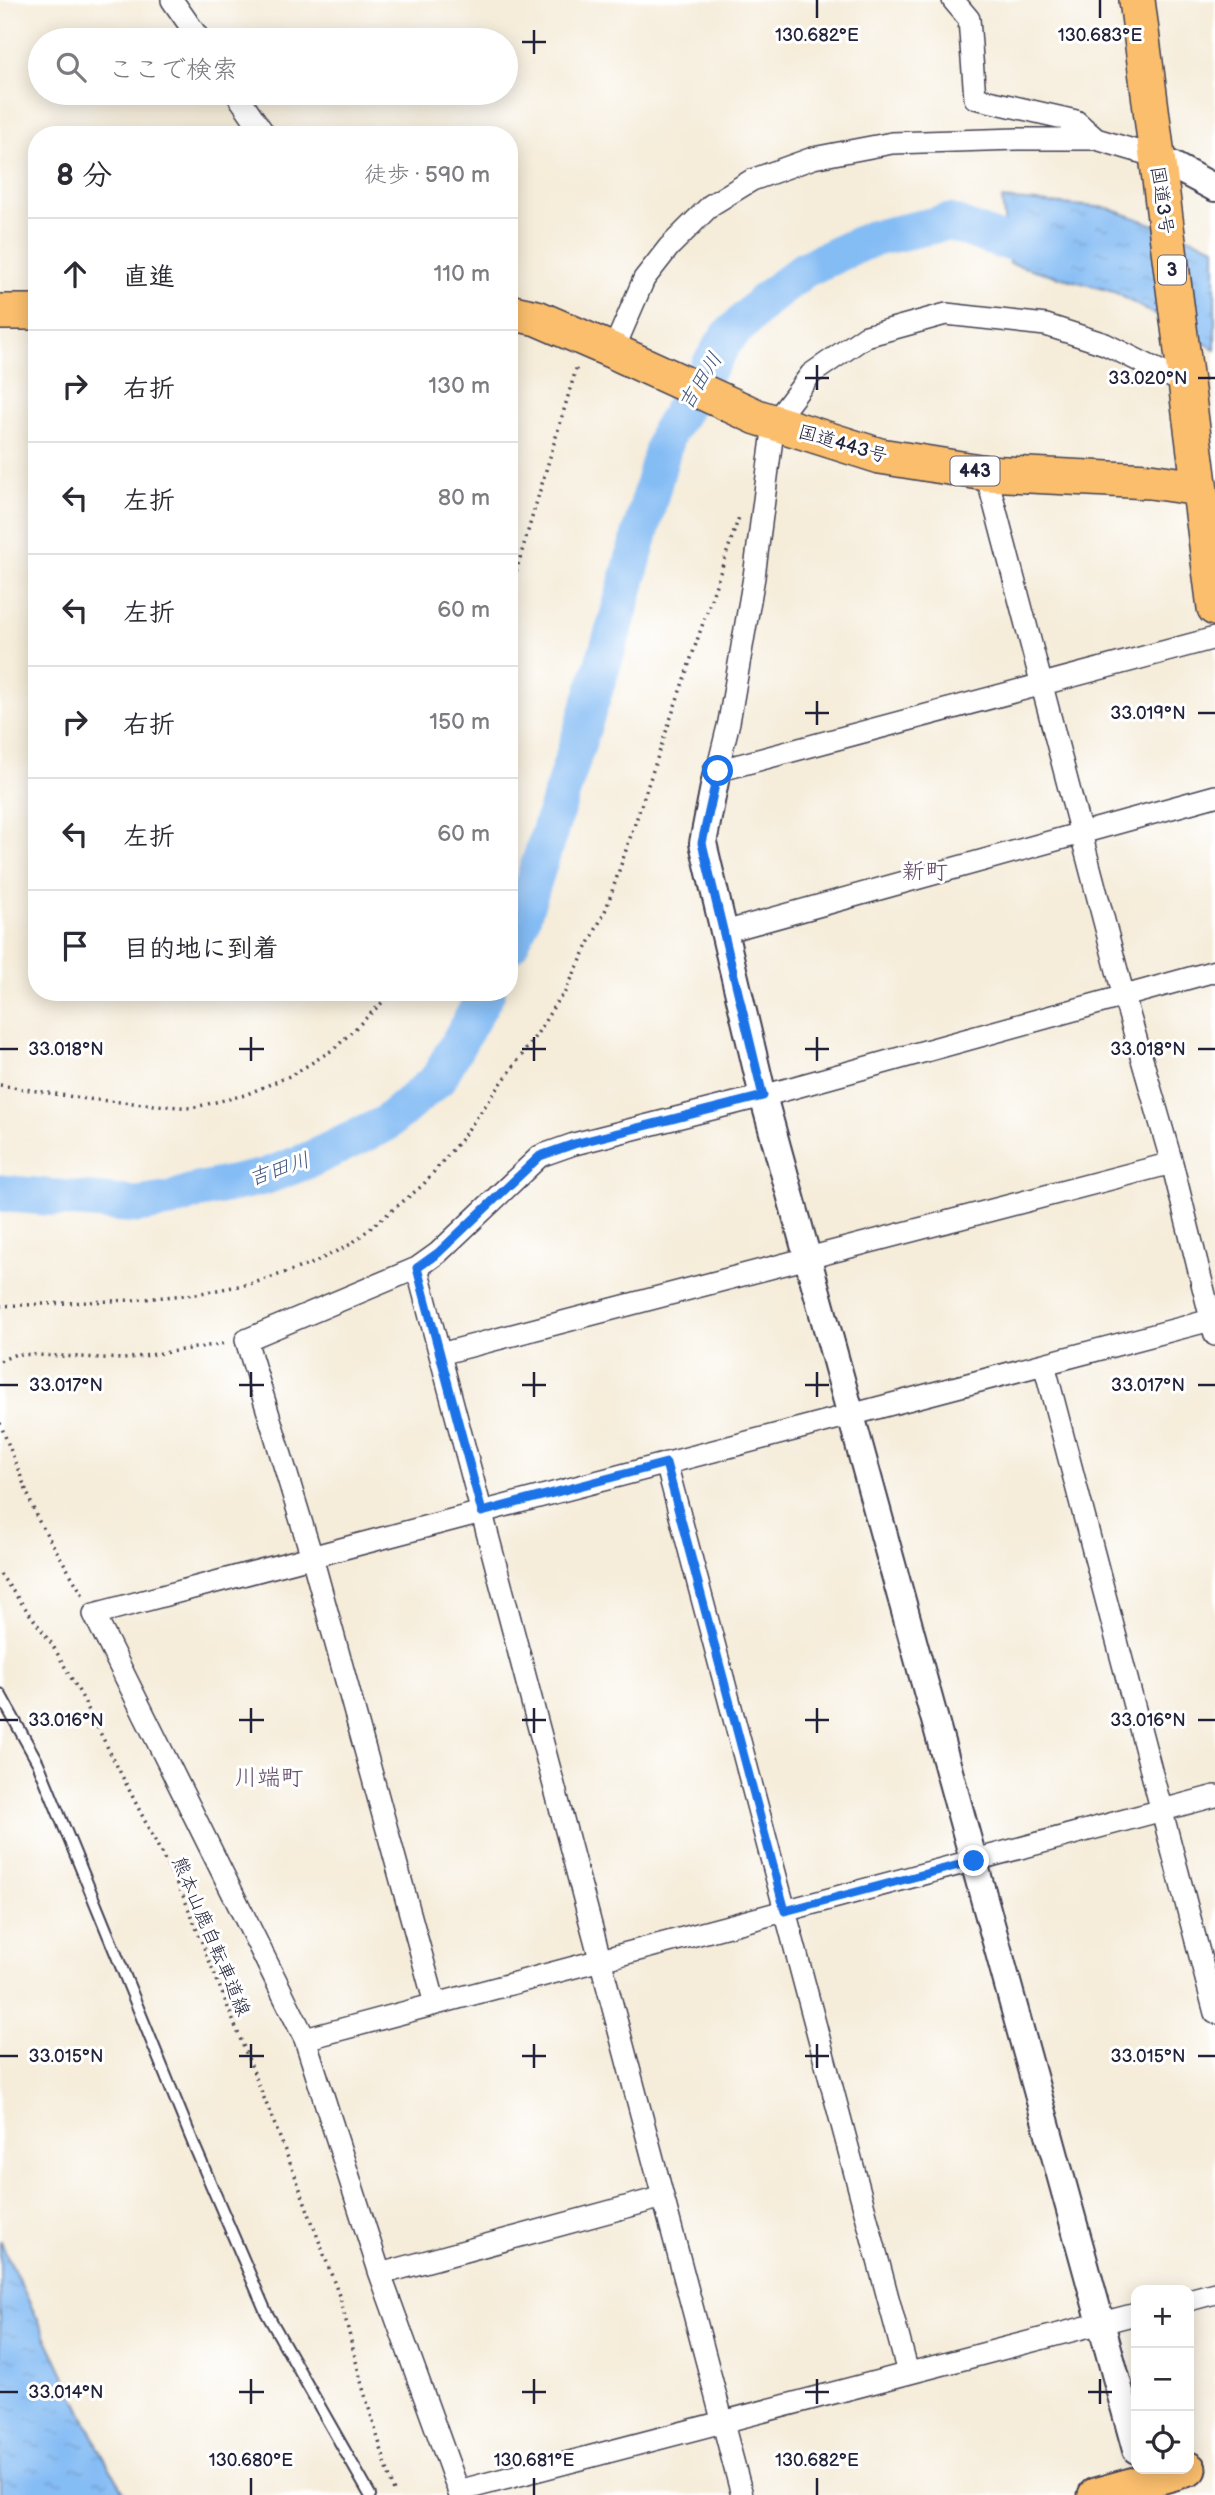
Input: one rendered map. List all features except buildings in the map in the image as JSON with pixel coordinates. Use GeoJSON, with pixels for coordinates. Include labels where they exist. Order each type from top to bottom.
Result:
{"type":"FeatureCollection","features":[{"type":"Feature","properties":{"kind":"highway","name":"国道3号"},"geometry":{"type":"LineString","coordinates":[[1137,0],[1215,608]]}},
{"type":"Feature","properties":{"kind":"highway"},"geometry":{"type":"LineString","coordinates":[[0,312],[28,312]]}},
{"type":"Feature","properties":{"kind":"highway","name":"国道443号"},"geometry":{"type":"LineString","coordinates":[[518,314],[537,318],[766,420],[880,456],[986,472],[1150,481],[1199,488]]}},
{"type":"Feature","properties":{"kind":"main road"},"geometry":{"type":"LineString","coordinates":[[1194,2468],[1215,2462]]}},
{"type":"Feature","properties":{"kind":"main road"},"geometry":{"type":"LineString","coordinates":[[1095,2495],[1143,2474]]}},
{"type":"Feature","properties":{"kind":"street"},"geometry":{"type":"LineString","coordinates":[[172,0],[192,28]]}},
{"type":"Feature","properties":{"kind":"street"},"geometry":{"type":"LineString","coordinates":[[953,0],[969,19],[975,98],[1076,121],[1096,139]]}},
{"type":"Feature","properties":{"kind":"street"},"geometry":{"type":"LineString","coordinates":[[244,105],[259,126]]}},
{"type":"Feature","properties":{"kind":"street"},"geometry":{"type":"LineString","coordinates":[[599,345],[669,247],[711,205],[752,180],[813,158],[892,143],[1096,139],[1157,157],[1215,188]]}},
{"type":"Feature","properties":{"kind":"street"},"geometry":{"type":"LineString","coordinates":[[1131,2431],[763,1096],[702,843],[729,722],[754,577],[766,420],[811,374],[866,336],[946,314],[1046,325],[1105,344],[1185,384]]}},
{"type":"Feature","properties":{"kind":"street"},"geometry":{"type":"LineString","coordinates":[[986,472],[1040,683],[1214,1324],[1044,1364],[94,1614],[305,2039],[380,2274],[459,2493],[723,2421],[1131,2315]]}},
{"type":"Feature","properties":{"kind":"street"},"geometry":{"type":"LineString","coordinates":[[718,771],[1215,638]]}},
{"type":"Feature","properties":{"kind":"street"},"geometry":{"type":"LineString","coordinates":[[724,932],[1215,796]]}},
{"type":"Feature","properties":{"kind":"street"},"geometry":{"type":"LineString","coordinates":[[435,2004],[312,1557],[246,1340],[417,1268],[438,1253],[540,1156],[574,1144],[763,1096],[1215,971]]}},
{"type":"Feature","properties":{"kind":"street"},"geometry":{"type":"LineString","coordinates":[[440,1354],[1172,1163]]}},
{"type":"Feature","properties":{"kind":"street"},"geometry":{"type":"LineString","coordinates":[[417,1268],[742,2495]]}},
{"type":"Feature","properties":{"kind":"street"},"geometry":{"type":"LineString","coordinates":[[1044,1364],[1215,2013]]}},
{"type":"Feature","properties":{"kind":"street"},"geometry":{"type":"LineString","coordinates":[[666,1463],[908,2374]]}},
{"type":"Feature","properties":{"kind":"street"},"geometry":{"type":"LineString","coordinates":[[305,2039],[1215,1796]]}},
{"type":"Feature","properties":{"kind":"street"},"geometry":{"type":"LineString","coordinates":[[380,2274],[663,2197]]}},
{"type":"Feature","properties":{"kind":"street"},"geometry":{"type":"LineString","coordinates":[[1194,2299],[1215,2293]]}},
{"type":"Feature","properties":{"kind":"lane"},"geometry":{"type":"LineString","coordinates":[[0,1695],[38,1763],[194,2145],[266,2312],[370,2495]]}},
{"type":"Feature","properties":{"kind":"path"},"geometry":{"type":"LineString","coordinates":[[518,565],[599,345]]}},
{"type":"Feature","properties":{"kind":"path"},"geometry":{"type":"LineString","coordinates":[[0,1306],[158,1298],[254,1283],[311,1264],[351,1244],[423,1185],[462,1138],[537,1034],[559,998],[563,996],[606,909],[740,514]]}},
{"type":"Feature","properties":{"kind":"path"},"geometry":{"type":"LineString","coordinates":[[0,1085],[86,1099],[191,1108],[245,1095],[292,1075],[334,1049],[384,1001]]}},
{"type":"Feature","properties":{"kind":"path"},"geometry":{"type":"LineString","coordinates":[[0,1361],[16,1354],[124,1359],[246,1340]]}},
{"type":"Feature","properties":{"kind":"path"},"geometry":{"type":"LineString","coordinates":[[0,1423],[37,1518],[94,1614]]}},
{"type":"Feature","properties":{"kind":"path","name":"熊本山鹿自転車道線"},"geometry":{"type":"LineString","coordinates":[[0,1574],[52,1644],[185,1900],[296,2178],[341,2301],[362,2385],[395,2495]]}},
{"type":"Feature","properties":{"kind":"water"},"geometry":{"type":"Polygon","coordinates":[[[1002,199],[1108,208],[1215,247],[1215,349],[1114,292],[1009,263],[1002,199]]]}},
{"type":"Feature","properties":{"kind":"water"},"geometry":{"type":"Polygon","coordinates":[[[0,2241],[102,2454],[126,2495],[0,2495],[0,2241]]]}},
{"type":"Feature","properties":{"kind":"waterway","name":"吉田川"},"geometry":{"type":"LineString","coordinates":[[518,928],[616,623],[667,434],[726,339],[764,301],[805,269],[871,239],[949,222],[998,240],[1055,248]]}},
{"type":"Feature","properties":{"kind":"waterway","name":"吉田川"},"geometry":{"type":"LineString","coordinates":[[0,1193],[137,1205],[171,1200],[192,1192],[264,1177],[309,1160],[385,1124],[438,1079],[482,1001]]}},
{"type":"Feature","properties":{"kind":"district","name":"新町"},"geometry":{"type":"Point","coordinates":[925,871]}},
{"type":"Feature","properties":{"kind":"district","name":"川端町"},"geometry":{"type":"Point","coordinates":[269,1777]}},
{"type":"Feature","properties":{"kind":"route"},"geometry":{"type":"LineString","coordinates":[[718,771],[702,843],[763,1096],[574,1144],[540,1156],[438,1253],[417,1268],[482,1512],[666,1463],[785,1911],[974,1861]]}}]}
